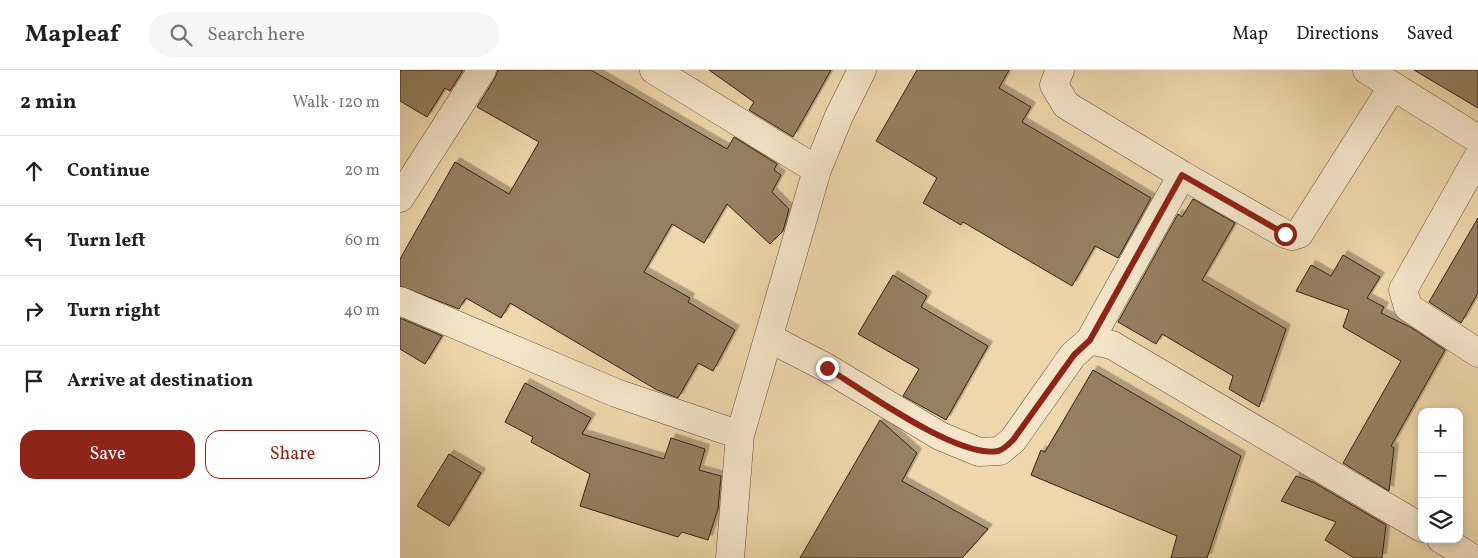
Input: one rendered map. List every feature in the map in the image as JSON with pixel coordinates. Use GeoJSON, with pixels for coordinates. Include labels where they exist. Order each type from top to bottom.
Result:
{"type":"FeatureCollection","features":[{"type":"Feature","properties":{"kind":"street"},"geometry":{"type":"LineString","coordinates":[[400,198],[482,70]]}},
{"type":"Feature","properties":{"kind":"street"},"geometry":{"type":"LineString","coordinates":[[654,70],[817,170]]}},
{"type":"Feature","properties":{"kind":"street"},"geometry":{"type":"LineString","coordinates":[[730,558],[740,435],[770,338],[817,170],[839,116],[862,70]]}},
{"type":"Feature","properties":{"kind":"street"},"geometry":{"type":"LineString","coordinates":[[1060,70],[1054,85],[1066,105],[1182,175],[1285,234],[1292,236],[1299,234],[1393,86]]}},
{"type":"Feature","properties":{"kind":"street"},"geometry":{"type":"LineString","coordinates":[[1367,70],[1478,139]]}},
{"type":"Feature","properties":{"kind":"street"},"geometry":{"type":"LineString","coordinates":[[1478,157],[1403,290],[1408,307],[1478,353]]}},
{"type":"Feature","properties":{"kind":"street"},"geometry":{"type":"LineString","coordinates":[[770,338],[827,368],[940,436],[979,452],[1000,451],[1013,440],[1074,355],[1090,340],[1182,175]]}},
{"type":"Feature","properties":{"kind":"street"},"geometry":{"type":"LineString","coordinates":[[400,301],[616,393],[740,435]]}},
{"type":"Feature","properties":{"kind":"street"},"geometry":{"type":"LineString","coordinates":[[1090,340],[1112,345],[1418,526]]}},
{"type":"Feature","properties":{"kind":"street"},"geometry":{"type":"LineString","coordinates":[[1448,543],[1472,558]]}},
{"type":"Feature","properties":{"kind":"building"},"geometry":{"type":"Polygon","coordinates":[[[400,70],[463,70],[450,91],[445,88],[427,117],[400,101],[400,70]]]}},
{"type":"Feature","properties":{"kind":"building"},"geometry":{"type":"Polygon","coordinates":[[[498,70],[591,70],[727,149],[734,137],[777,164],[774,170],[781,175],[772,192],[789,209],[783,231],[770,244],[727,204],[704,243],[672,224],[644,272],[690,298],[688,302],[735,330],[713,371],[698,363],[678,398],[657,390],[510,303],[501,318],[466,298],[459,309],[400,286],[400,259],[455,162],[509,194],[539,142],[477,107],[498,70]]]}},
{"type":"Feature","properties":{"kind":"building"},"geometry":{"type":"Polygon","coordinates":[[[709,70],[831,70],[793,137],[749,110],[754,102],[709,70]]]}},
{"type":"Feature","properties":{"kind":"building"},"geometry":{"type":"Polygon","coordinates":[[[917,70],[1009,70],[999,88],[1031,107],[1022,122],[1151,198],[1118,258],[1095,246],[1072,286],[963,222],[961,225],[923,203],[937,178],[876,141],[917,70]]]}},
{"type":"Feature","properties":{"kind":"building"},"geometry":{"type":"Polygon","coordinates":[[[1414,70],[1478,70],[1478,108],[1414,70]]]}},
{"type":"Feature","properties":{"kind":"building"},"geometry":{"type":"Polygon","coordinates":[[[1193,199],[1235,223],[1202,280],[1286,329],[1259,407],[1229,389],[1233,376],[1162,334],[1156,344],[1118,322],[1178,214],[1182,217],[1193,199]]]}},
{"type":"Feature","properties":{"kind":"building"},"geometry":{"type":"Polygon","coordinates":[[[1478,218],[1478,293],[1461,323],[1429,302],[1478,218]]]}},
{"type":"Feature","properties":{"kind":"building"},"geometry":{"type":"Polygon","coordinates":[[[1343,255],[1380,277],[1367,298],[1384,307],[1381,313],[1412,328],[1445,350],[1391,446],[1394,448],[1389,491],[1343,463],[1401,361],[1343,327],[1349,310],[1296,291],[1311,265],[1331,276],[1343,255]]]}},
{"type":"Feature","properties":{"kind":"building"},"geometry":{"type":"Polygon","coordinates":[[[893,275],[927,296],[921,307],[988,346],[946,420],[903,396],[919,369],[858,334],[893,275]]]}},
{"type":"Feature","properties":{"kind":"building"},"geometry":{"type":"Polygon","coordinates":[[[400,318],[442,336],[425,364],[400,349],[400,318]]]}},
{"type":"Feature","properties":{"kind":"building"},"geometry":{"type":"Polygon","coordinates":[[[1093,370],[1241,456],[1207,558],[1171,558],[1177,536],[1031,475],[1041,450],[1045,452],[1093,370]]]}},
{"type":"Feature","properties":{"kind":"building"},"geometry":{"type":"Polygon","coordinates":[[[525,383],[591,418],[582,434],[664,459],[671,438],[705,449],[699,470],[721,476],[718,509],[708,540],[682,532],[678,537],[580,506],[590,474],[531,442],[533,437],[505,422],[525,383]]]}},
{"type":"Feature","properties":{"kind":"building"},"geometry":{"type":"Polygon","coordinates":[[[880,420],[917,453],[902,481],[988,529],[962,558],[800,558],[880,420]]]}},
{"type":"Feature","properties":{"kind":"building"},"geometry":{"type":"Polygon","coordinates":[[[449,454],[481,473],[449,526],[417,506],[449,454]]]}},
{"type":"Feature","properties":{"kind":"building"},"geometry":{"type":"Polygon","coordinates":[[[1296,476],[1313,482],[1386,525],[1382,558],[1354,558],[1325,540],[1336,522],[1281,501],[1296,476]]]}},
{"type":"Feature","properties":{"kind":"route"},"geometry":{"type":"LineString","coordinates":[[827,368],[940,436],[979,452],[1000,451],[1013,440],[1074,355],[1090,340],[1182,175],[1285,234]]}}]}
